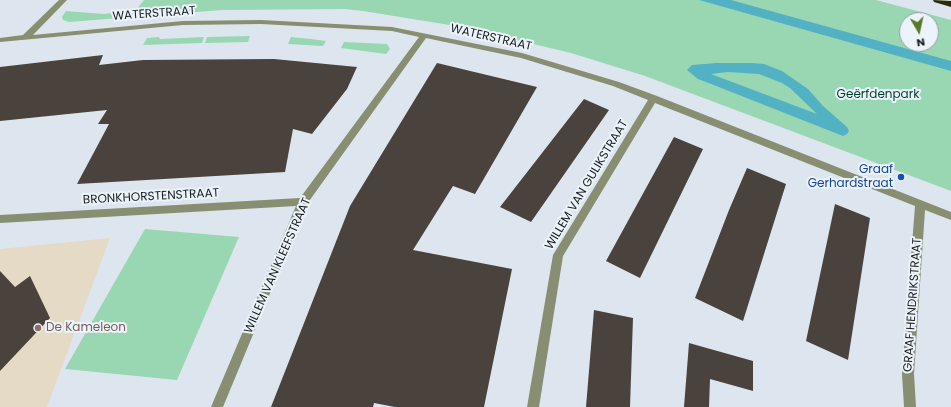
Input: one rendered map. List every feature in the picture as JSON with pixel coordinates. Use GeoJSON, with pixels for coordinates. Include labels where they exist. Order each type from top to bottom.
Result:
{"type":"FeatureCollection","features":[{"type":"Feature","properties":{"kind":"highway"},"geometry":{"type":"LineString","coordinates":[[937,0],[951,4]]}},
{"type":"Feature","properties":{"kind":"street"},"geometry":{"type":"LineString","coordinates":[[26,38],[63,0]]}},
{"type":"Feature","properties":{"kind":"street","name":"WATERSTRAAT"},"geometry":{"type":"LineString","coordinates":[[0,40],[183,23],[261,22],[377,28],[424,36],[522,56],[616,84],[951,216]]}},
{"type":"Feature","properties":{"kind":"street","name":"WILLEM VAN KLEEFSTRAAT"},"geometry":{"type":"LineString","coordinates":[[217,407],[303,202],[424,36]]}},
{"type":"Feature","properties":{"kind":"street","name":"WILLEM VAN GULIKSTRAAT"},"geometry":{"type":"LineString","coordinates":[[533,407],[558,255],[654,98]]}},
{"type":"Feature","properties":{"kind":"street","name":"BRONKHORSTENSTRAAT"},"geometry":{"type":"LineString","coordinates":[[0,219],[303,202]]}},
{"type":"Feature","properties":{"kind":"street","name":"GRAAF HENDRIKSTRAAT"},"geometry":{"type":"LineString","coordinates":[[910,407],[908,374],[920,204]]}},
{"type":"Feature","properties":{"kind":"shaded area","name":"De Kameleon"},"geometry":{"type":"Polygon","coordinates":[[[110,238],[47,407],[0,407],[0,249],[110,238]]]}},
{"type":"Feature","properties":{"kind":"green space","name":"Geërfdenpark"},"geometry":{"type":"Polygon","coordinates":[[[144,0],[876,0],[921,12],[899,12],[899,52],[939,52],[939,17],[951,20],[951,191],[645,76],[571,53],[462,27],[344,9],[222,10],[69,22],[63,20],[62,17],[66,11],[104,14],[136,10],[144,0]]]}},
{"type":"Feature","properties":{"kind":"green space"},"geometry":{"type":"Polygon","coordinates":[[[250,36],[248,42],[205,43],[207,37],[250,36]]]}},
{"type":"Feature","properties":{"kind":"green space"},"geometry":{"type":"Polygon","coordinates":[[[159,37],[160,39],[204,37],[202,43],[143,45],[147,38],[159,37]]]}},
{"type":"Feature","properties":{"kind":"green space"},"geometry":{"type":"Polygon","coordinates":[[[291,37],[326,41],[323,46],[288,44],[291,37]]]}},
{"type":"Feature","properties":{"kind":"green space"},"geometry":{"type":"Polygon","coordinates":[[[344,42],[387,44],[390,49],[386,54],[341,48],[344,42]]]}},
{"type":"Feature","properties":{"kind":"green space"},"geometry":{"type":"Polygon","coordinates":[[[145,229],[239,237],[177,380],[65,369],[145,229]]]}},
{"type":"Feature","properties":{"kind":"water"},"geometry":{"type":"Polygon","coordinates":[[[699,0],[731,0],[899,47],[899,52],[919,52],[951,61],[951,71],[699,0]]]}},
{"type":"Feature","properties":{"kind":"water"},"geometry":{"type":"Polygon","coordinates":[[[752,63],[764,64],[782,71],[808,89],[823,106],[847,127],[849,131],[843,136],[698,79],[687,70],[692,65],[752,63]],[[728,72],[711,74],[817,114],[790,88],[782,83],[759,74],[728,72]]]}},
{"type":"Feature","properties":{"kind":"building"},"geometry":{"type":"Polygon","coordinates":[[[103,55],[99,65],[143,60],[274,59],[357,67],[347,89],[312,134],[293,129],[285,172],[77,184],[109,124],[98,124],[107,110],[0,121],[0,67],[103,55]]]}},
{"type":"Feature","properties":{"kind":"building"},"geometry":{"type":"Polygon","coordinates":[[[437,63],[537,87],[475,194],[453,186],[413,250],[512,269],[484,407],[395,407],[374,403],[373,407],[271,407],[350,206],[437,63]]]}},
{"type":"Feature","properties":{"kind":"building"},"geometry":{"type":"Polygon","coordinates":[[[584,99],[609,110],[531,222],[500,207],[584,99]]]}},
{"type":"Feature","properties":{"kind":"building"},"geometry":{"type":"Polygon","coordinates":[[[674,137],[703,149],[640,278],[606,261],[674,137]]]}},
{"type":"Feature","properties":{"kind":"building"},"geometry":{"type":"Polygon","coordinates":[[[747,168],[786,184],[743,321],[695,298],[747,168]]]}},
{"type":"Feature","properties":{"kind":"building"},"geometry":{"type":"Polygon","coordinates":[[[835,204],[870,218],[848,360],[806,341],[835,204]]]}},
{"type":"Feature","properties":{"kind":"building"},"geometry":{"type":"Polygon","coordinates":[[[0,271],[15,287],[30,276],[50,318],[0,371],[0,271]]]}},
{"type":"Feature","properties":{"kind":"building"},"geometry":{"type":"Polygon","coordinates":[[[594,310],[633,318],[630,407],[586,407],[594,310]]]}},
{"type":"Feature","properties":{"kind":"building"},"geometry":{"type":"Polygon","coordinates":[[[689,343],[753,361],[753,391],[710,379],[709,407],[684,407],[689,343]]]}},
{"type":"Feature","properties":{"kind":"place","name":"Graaf Gerhardstraat"},"geometry":{"type":"Point","coordinates":[901,177]}},
{"type":"Feature","properties":{"kind":"place","name":"De Kameleon"},"geometry":{"type":"Point","coordinates":[38,328]}}]}
